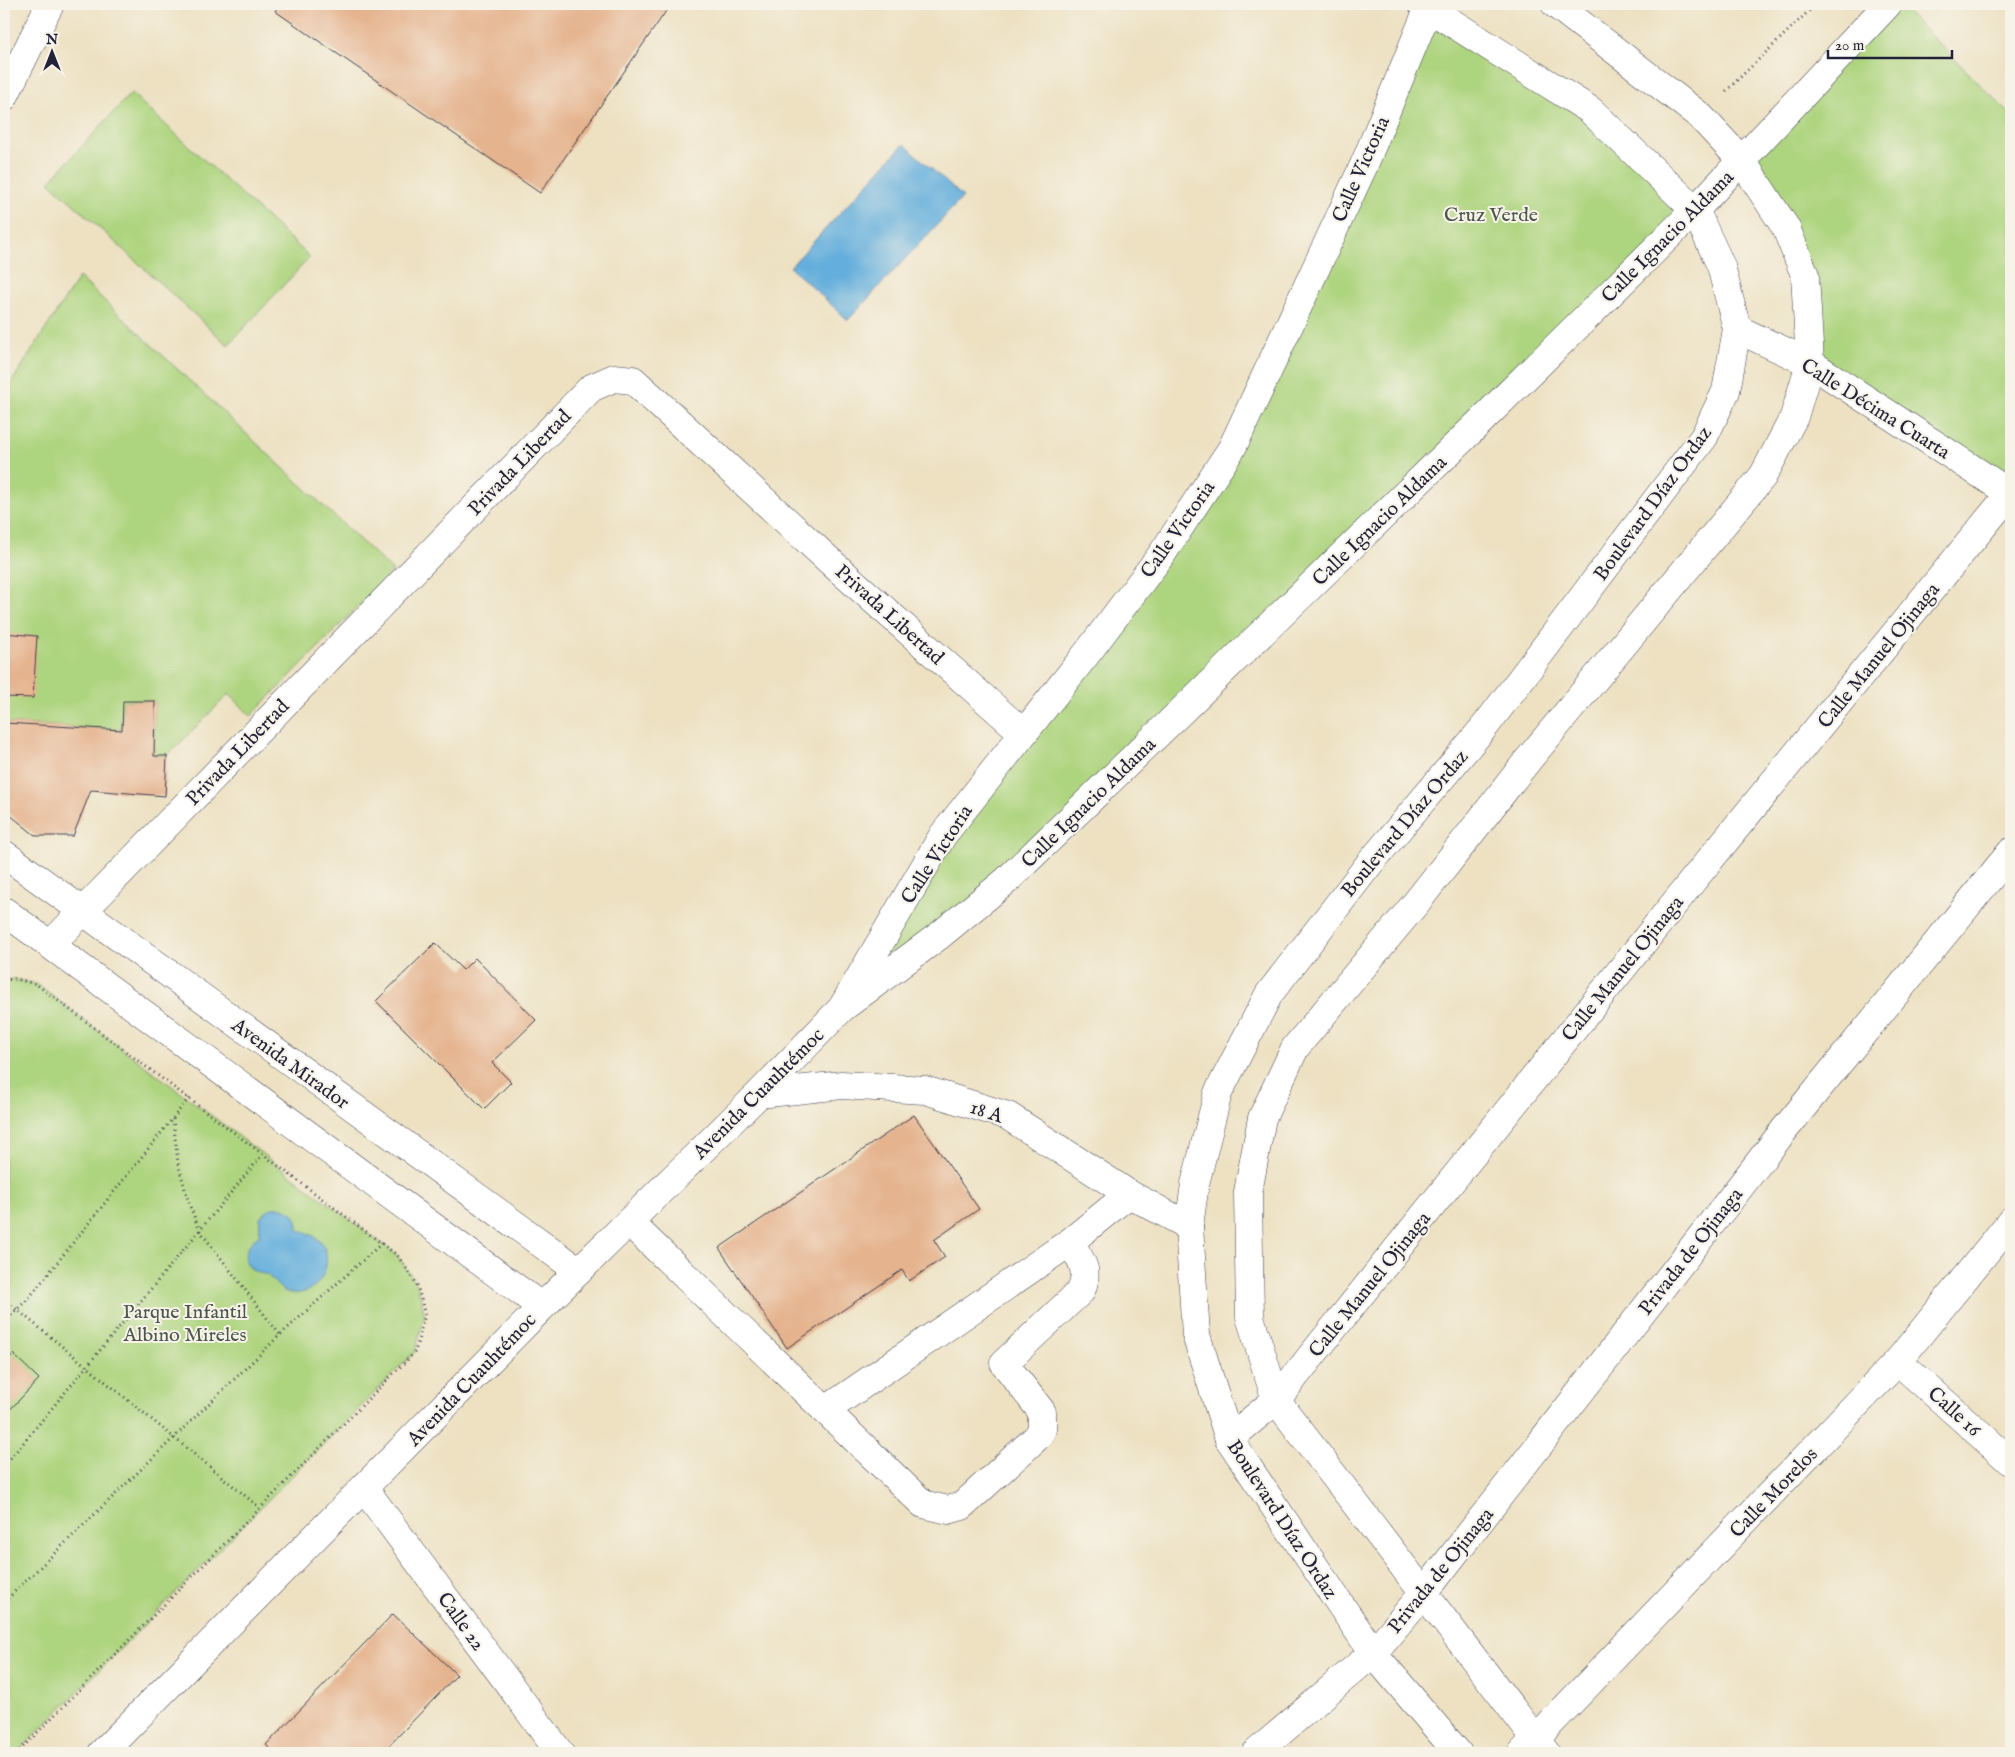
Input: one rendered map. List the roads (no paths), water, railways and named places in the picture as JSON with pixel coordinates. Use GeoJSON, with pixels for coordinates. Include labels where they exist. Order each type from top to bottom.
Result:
{"type":"FeatureCollection","features":[{"type":"Feature","properties":{"kind":"main road"},"geometry":{"type":"LineString","coordinates":[[4,97],[50,4]]}},
{"type":"Feature","properties":{"kind":"main road"},"geometry":{"type":"LineString","coordinates":[[1535,1749],[1423,1594],[1276,1400],[1250,1317],[1248,1192],[1262,1118],[1295,1048],[1410,910],[1528,760],[1763,476],[1794,417],[1810,363],[1804,275],[1786,228],[1742,161],[1700,116],[1556,4]]}},
{"type":"Feature","properties":{"kind":"main road","name":"Calle Ignacio Aldama"},"geometry":{"type":"LineString","coordinates":[[842,1008],[940,935],[1006,882],[1481,422],[1695,210],[1888,4]]}},
{"type":"Feature","properties":{"kind":"main road","name":"Boulevard Díaz Ordaz"},"geometry":{"type":"LineString","coordinates":[[1427,5],[1590,110],[1695,210],[1721,266],[1737,329],[1726,391],[1704,436],[1486,725],[1370,863],[1269,994],[1218,1093],[1195,1184],[1188,1226],[1196,1335],[1229,1439],[1373,1653],[1458,1753]]}},
{"type":"Feature","properties":{"kind":"main road","name":"Calle Victoria"},"geometry":{"type":"LineString","coordinates":[[842,1008],[943,835],[1022,732],[1088,652],[1162,554],[1232,448],[1364,166],[1427,5]]}},
{"type":"Feature","properties":{"kind":"main road","name":"Calle Décima Cuarta"},"geometry":{"type":"LineString","coordinates":[[1737,329],[1810,363],[2011,493]]}},
{"type":"Feature","properties":{"kind":"main road","name":"Privada Libertad"},"geometry":{"type":"LineString","coordinates":[[51,944],[591,388],[614,378],[634,380],[833,564],[1022,732]]}},
{"type":"Feature","properties":{"kind":"main road","name":"Calle Manuel Ojinaga"},"geometry":{"type":"LineString","coordinates":[[1229,1439],[1276,1400],[1696,876],[2011,493]]}},
{"type":"Feature","properties":{"kind":"main road","name":"Privada de Ojinaga"},"geometry":{"type":"LineString","coordinates":[[1256,1753],[1373,1653],[1423,1594],[1785,1128],[2011,852]]}},
{"type":"Feature","properties":{"kind":"main road","name":"Avenida Mirador"},"geometry":{"type":"LineString","coordinates":[[4,854],[578,1271]]}},
{"type":"Feature","properties":{"kind":"main road"},"geometry":{"type":"LineString","coordinates":[[4,911],[542,1306]]}},
{"type":"Feature","properties":{"kind":"main road","name":"Avenida Cuauhtémoc"},"geometry":{"type":"LineString","coordinates":[[102,1753],[542,1306],[758,1094],[842,1008]]}},
{"type":"Feature","properties":{"kind":"main road","name":"18 A"},"geometry":{"type":"LineString","coordinates":[[758,1094],[842,1085],[925,1090],[1008,1116],[1129,1194],[1188,1226]]}},
{"type":"Feature","properties":{"kind":"main road"},"geometry":{"type":"LineString","coordinates":[[826,1410],[1070,1242],[1129,1194]]}},
{"type":"Feature","properties":{"kind":"main road","name":"Calle Morelos"},"geometry":{"type":"LineString","coordinates":[[1535,1749],[1898,1361],[2011,1221]]}},
{"type":"Feature","properties":{"kind":"main road"},"geometry":{"type":"LineString","coordinates":[[629,1222],[923,1504],[948,1510],[962,1506],[1036,1438],[1042,1430],[1042,1412],[1004,1363],[1081,1291],[1086,1276],[1085,1269],[1070,1242]]}},
{"type":"Feature","properties":{"kind":"main road","name":"Calle 16"},"geometry":{"type":"LineString","coordinates":[[1898,1361],[2011,1462]]}},
{"type":"Feature","properties":{"kind":"main road","name":"Calle 22"},"geometry":{"type":"LineString","coordinates":[[364,1488],[560,1753]]}},
{"type":"Feature","properties":{"kind":"water"},"geometry":{"type":"Polygon","coordinates":[[[904,144],[963,197],[848,320],[790,267],[904,144]]]}},
{"type":"Feature","properties":{"kind":"water"},"geometry":{"type":"Polygon","coordinates":[[[277,1207],[290,1211],[297,1221],[298,1230],[316,1238],[325,1249],[326,1262],[322,1278],[311,1289],[304,1292],[296,1293],[283,1290],[269,1276],[250,1268],[245,1259],[250,1244],[259,1236],[260,1218],[269,1209],[277,1207]]]}},
{"type":"Feature","properties":{"kind":"park label","name":"Cruz Verde"},"geometry":{"type":"Point","coordinates":[1491,214]}},
{"type":"Feature","properties":{"kind":"park label","name":"Parque Infantil Albino Mireles"},"geometry":{"type":"Point","coordinates":[185,1322]}}]}
